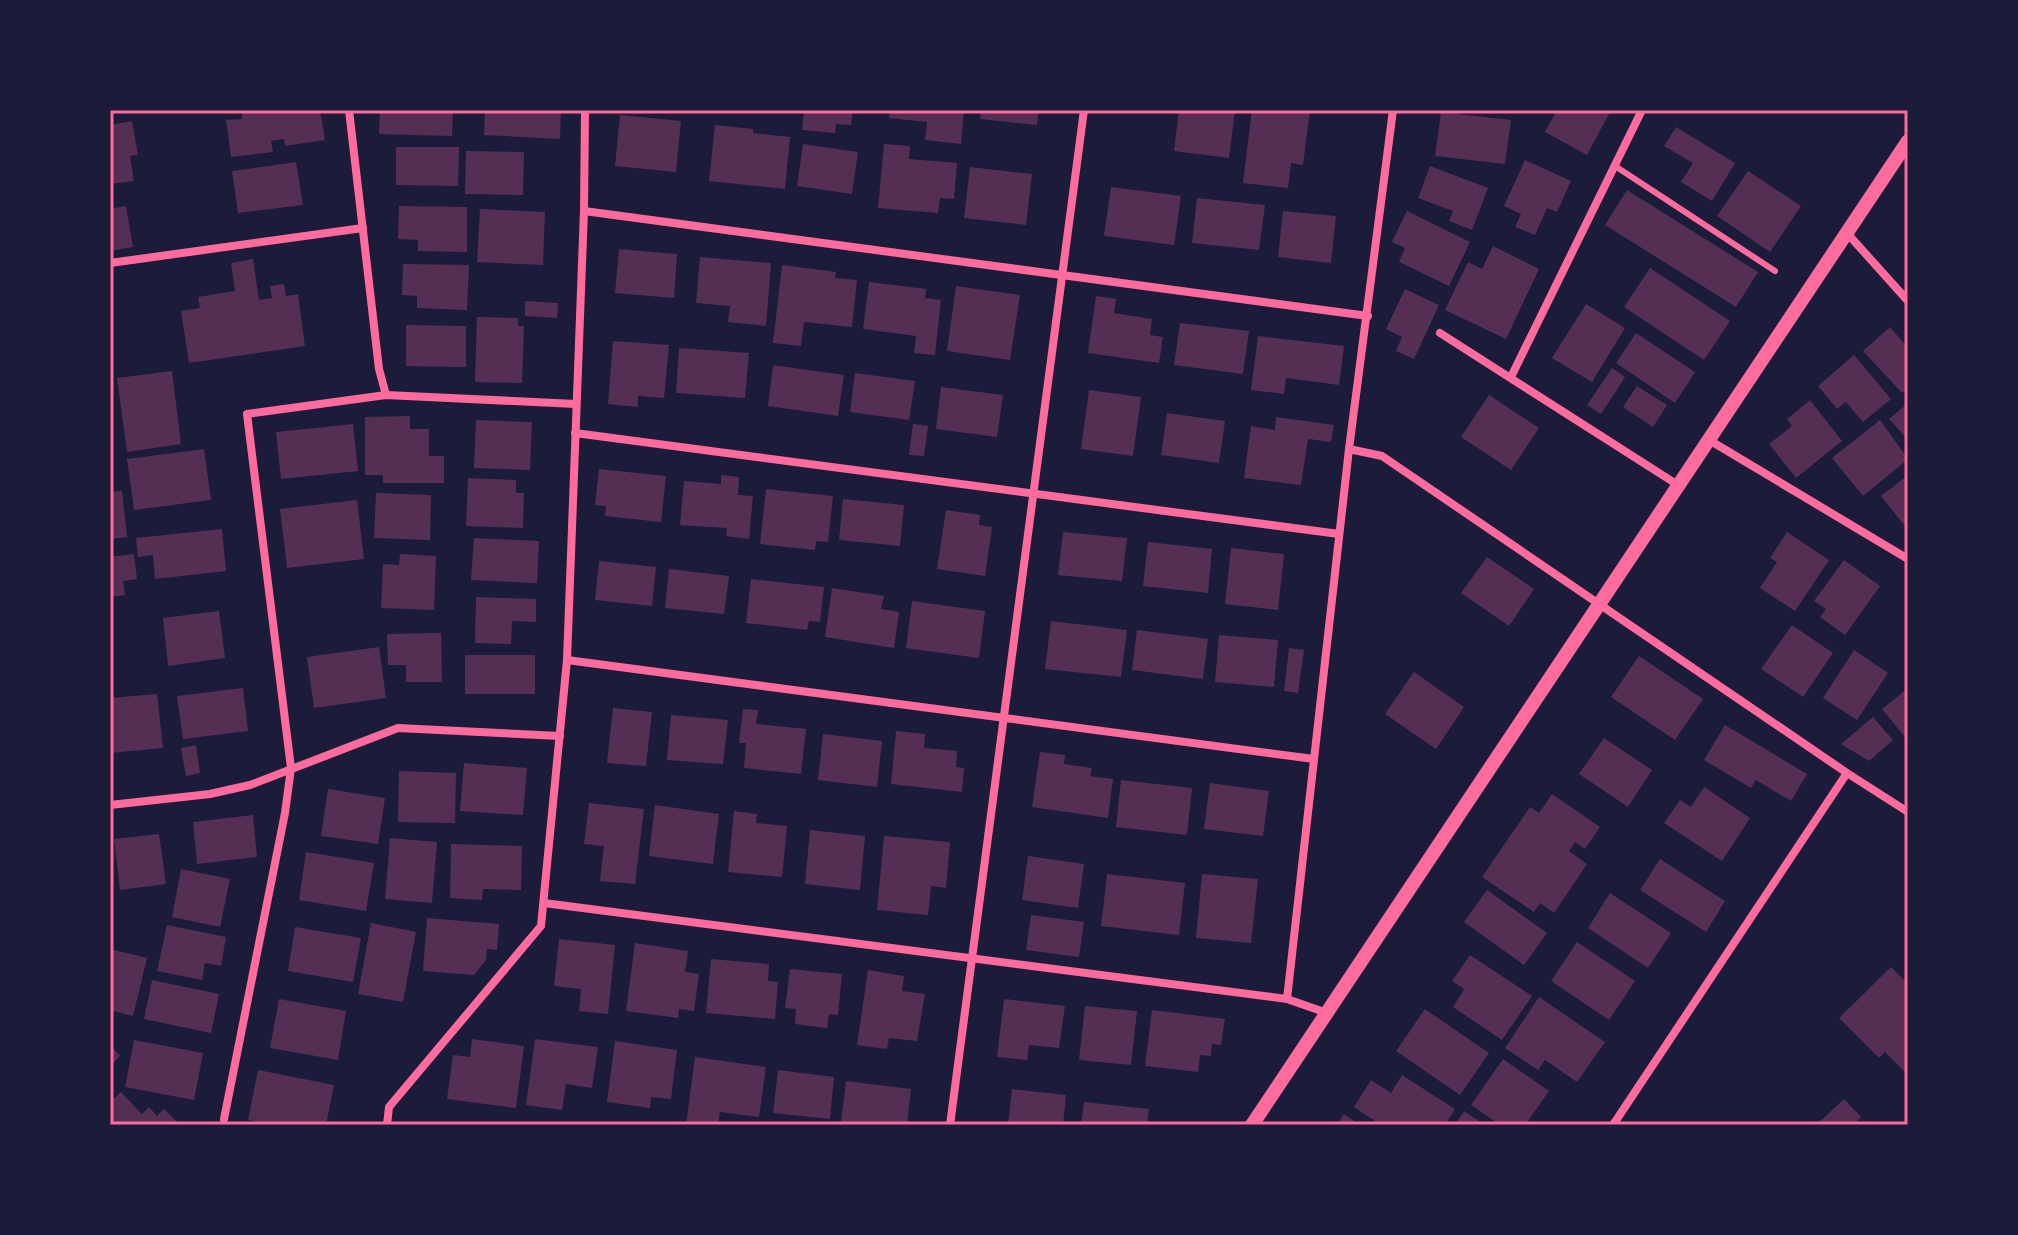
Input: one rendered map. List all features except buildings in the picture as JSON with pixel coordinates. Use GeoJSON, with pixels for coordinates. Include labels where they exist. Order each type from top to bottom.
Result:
{"type":"FeatureCollection","features":[{"type":"Feature","properties":{"kind":"street"},"geometry":{"type":"LineString","coordinates":[[349,110],[379,369],[386,395]]}},
{"type":"Feature","properties":{"kind":"street"},"geometry":{"type":"LineString","coordinates":[[387,1125],[389,1107],[541,926],[567,660],[585,110]]}},
{"type":"Feature","properties":{"kind":"street"},"geometry":{"type":"LineString","coordinates":[[950,1125],[1084,110]]}},
{"type":"Feature","properties":{"kind":"street"},"geometry":{"type":"LineString","coordinates":[[1287,999],[1349,449],[1393,110]]}},
{"type":"Feature","properties":{"kind":"street"},"geometry":{"type":"LineString","coordinates":[[1511,377],[1642,110]]}},
{"type":"Feature","properties":{"kind":"street"},"geometry":{"type":"LineString","coordinates":[[1252,1125],[1908,141]]}},
{"type":"Feature","properties":{"kind":"street"},"geometry":{"type":"LineString","coordinates":[[584,211],[1368,316]]}},
{"type":"Feature","properties":{"kind":"street"},"geometry":{"type":"LineString","coordinates":[[110,263],[363,228]]}},
{"type":"Feature","properties":{"kind":"street"},"geometry":{"type":"LineString","coordinates":[[1846,232],[1908,301]]}},
{"type":"Feature","properties":{"kind":"street"},"geometry":{"type":"LineString","coordinates":[[1440,333],[1678,485]]}},
{"type":"Feature","properties":{"kind":"street"},"geometry":{"type":"LineString","coordinates":[[224,1119],[285,813],[291,768],[247,414],[386,395],[576,404]]}},
{"type":"Feature","properties":{"kind":"street"},"geometry":{"type":"LineString","coordinates":[[575,433],[1339,534]]}},
{"type":"Feature","properties":{"kind":"street"},"geometry":{"type":"LineString","coordinates":[[1709,440],[1908,559]]}},
{"type":"Feature","properties":{"kind":"street"},"geometry":{"type":"LineString","coordinates":[[1349,449],[1382,456],[1847,773],[1908,811]]}},
{"type":"Feature","properties":{"kind":"street"},"geometry":{"type":"LineString","coordinates":[[567,660],[1314,759]]}},
{"type":"Feature","properties":{"kind":"street"},"geometry":{"type":"LineString","coordinates":[[110,805],[210,794],[250,785],[398,728],[560,736]]}},
{"type":"Feature","properties":{"kind":"street"},"geometry":{"type":"LineString","coordinates":[[1613,1125],[1847,773]]}},
{"type":"Feature","properties":{"kind":"street"},"geometry":{"type":"LineString","coordinates":[[544,903],[1287,999],[1327,1013]]}},
{"type":"Feature","properties":{"kind":"lane"},"geometry":{"type":"LineString","coordinates":[[1615,166],[1775,271]]}}]}
